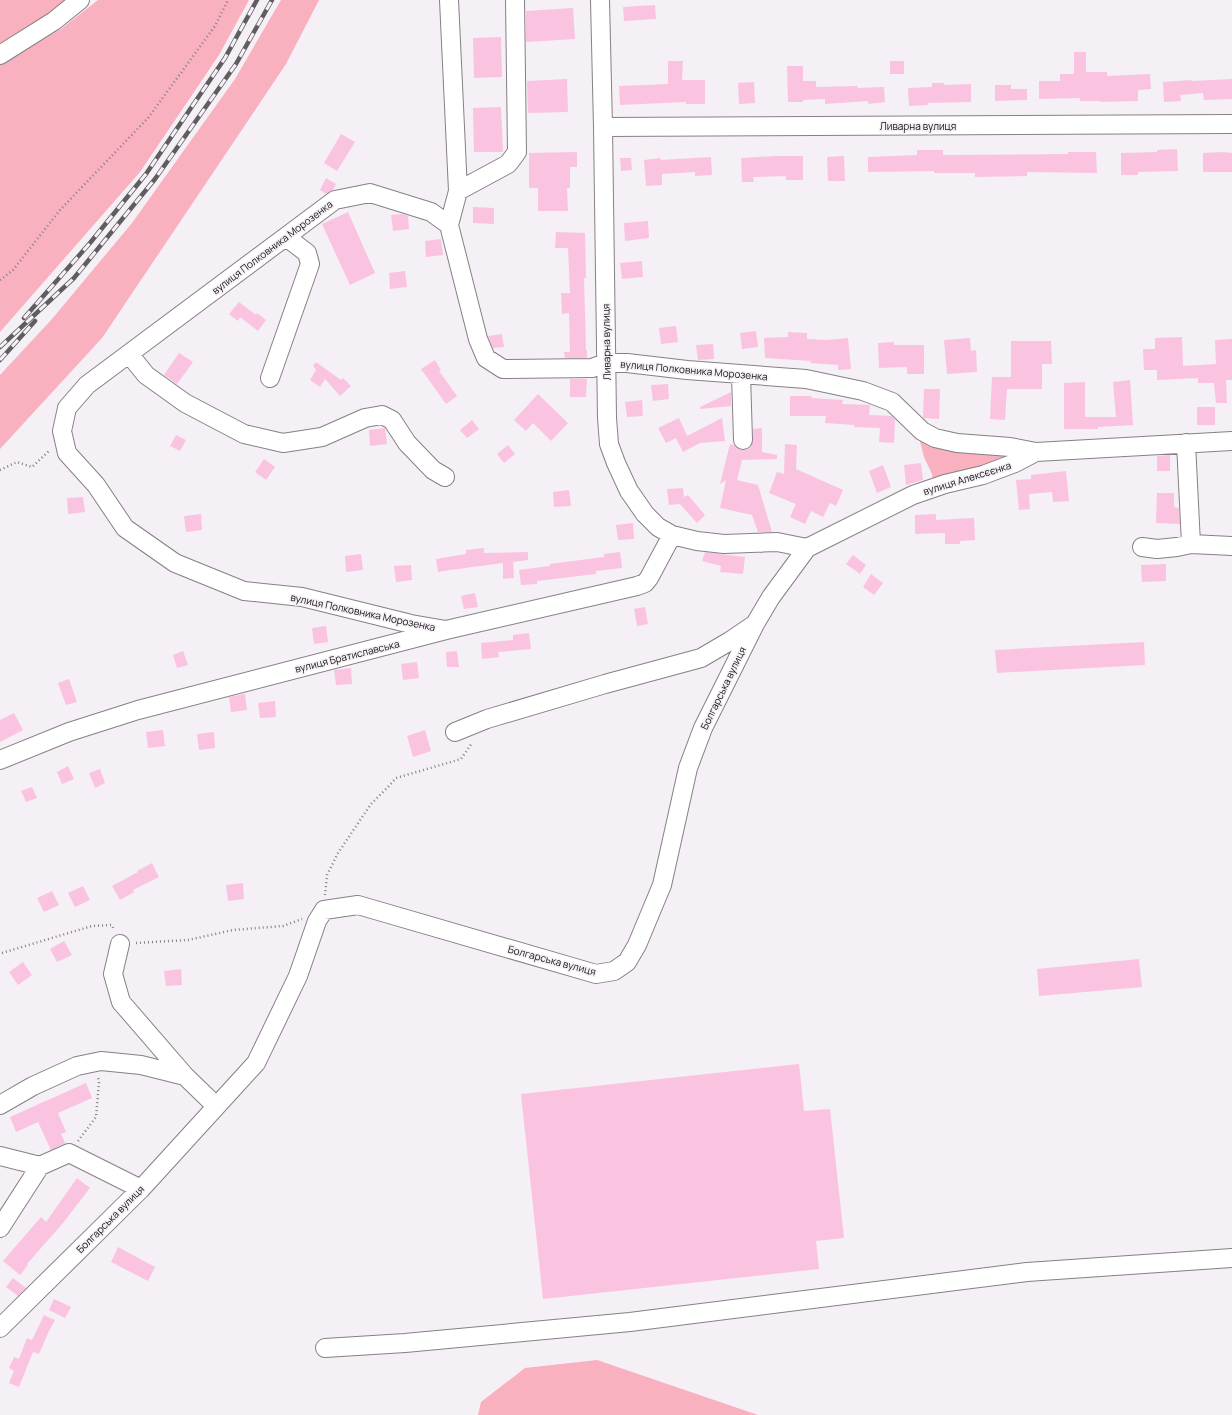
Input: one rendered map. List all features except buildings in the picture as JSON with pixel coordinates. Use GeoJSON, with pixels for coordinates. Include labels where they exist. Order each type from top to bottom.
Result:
{"type":"FeatureCollection","features":[{"type":"Feature","properties":{"kind":"street"},"geometry":{"type":"LineString","coordinates":[[0,55],[54,21],[80,0]]}},
{"type":"Feature","properties":{"kind":"street"},"geometry":{"type":"LineString","coordinates":[[449,0],[458,191],[449,225]]}},
{"type":"Feature","properties":{"kind":"street"},"geometry":{"type":"LineString","coordinates":[[458,191],[508,164],[517,152],[515,0]]}},
{"type":"Feature","properties":{"kind":"street","name":"Ливарна вулиця"},"geometry":{"type":"LineString","coordinates":[[600,0],[608,432],[609,444],[616,463],[629,491],[645,514],[658,527],[672,534],[697,541],[724,544],[777,542],[807,548]]}},
{"type":"Feature","properties":{"kind":"street","name":"Ливарна вулиця"},"geometry":{"type":"LineString","coordinates":[[603,127],[1232,124]]}},
{"type":"Feature","properties":{"kind":"street","name":"вулиця Полковника Морозенка"},"geometry":{"type":"LineString","coordinates":[[446,630],[411,624],[302,597],[244,592],[175,563],[125,528],[96,485],[67,453],[62,430],[67,408],[87,385],[335,200],[370,193],[431,212],[449,225],[478,339],[486,358],[503,369],[592,368],[606,363],[627,363],[806,379],[863,391],[892,402],[922,432],[935,438],[957,443],[1010,447],[1036,452]]}},
{"type":"Feature","properties":{"kind":"street"},"geometry":{"type":"LineString","coordinates":[[270,378],[310,264],[307,253],[286,237]]}},
{"type":"Feature","properties":{"kind":"street"},"geometry":{"type":"LineString","coordinates":[[129,354],[146,375],[185,403],[244,434],[284,443],[322,437],[365,418],[382,415],[392,420],[407,443],[433,470],[444,477]]}},
{"type":"Feature","properties":{"kind":"street"},"geometry":{"type":"LineString","coordinates":[[741,374],[743,440]]}},
{"type":"Feature","properties":{"kind":"street","name":"вулиця Алексєєнка"},"geometry":{"type":"LineString","coordinates":[[807,548],[913,495],[945,484],[983,475],[1015,463],[1036,452],[1232,441]]}},
{"type":"Feature","properties":{"kind":"street"},"geometry":{"type":"LineString","coordinates":[[1186,443],[1191,544]]}},
{"type":"Feature","properties":{"kind":"street","name":"вулиця Братиславська"},"geometry":{"type":"LineString","coordinates":[[0,760],[69,732],[138,710],[446,630],[641,585],[655,570],[672,534]]}},
{"type":"Feature","properties":{"kind":"street"},"geometry":{"type":"LineString","coordinates":[[1142,547],[1157,549],[1177,548],[1191,544],[1232,546]]}},
{"type":"Feature","properties":{"kind":"street","name":"Болгарська вулиця"},"geometry":{"type":"LineString","coordinates":[[0,1328],[141,1189],[256,1063],[298,976],[317,921],[324,910],[358,905],[596,974],[614,971],[626,962],[637,944],[662,885],[688,768],[703,728],[755,624],[772,597],[807,548]]}},
{"type":"Feature","properties":{"kind":"street"},"geometry":{"type":"LineString","coordinates":[[455,732],[509,712],[702,658],[755,624]]}},
{"type":"Feature","properties":{"kind":"street"},"geometry":{"type":"LineString","coordinates":[[120,944],[113,974],[121,1002],[184,1076],[216,1106]]}},
{"type":"Feature","properties":{"kind":"street"},"geometry":{"type":"LineString","coordinates":[[0,1105],[33,1086],[77,1066],[101,1062],[141,1065],[184,1076]]}},
{"type":"Feature","properties":{"kind":"street"},"geometry":{"type":"LineString","coordinates":[[0,1228],[40,1166],[69,1153],[141,1189]]}},
{"type":"Feature","properties":{"kind":"street"},"geometry":{"type":"LineString","coordinates":[[0,1156],[40,1166]]}},
{"type":"Feature","properties":{"kind":"street"},"geometry":{"type":"LineString","coordinates":[[325,1348],[405,1343],[630,1322],[1026,1272],[1232,1258]]}},
{"type":"Feature","properties":{"kind":"path"},"geometry":{"type":"LineString","coordinates":[[0,280],[13,270],[60,210],[148,118],[215,26],[228,0]]}},
{"type":"Feature","properties":{"kind":"path"},"geometry":{"type":"LineString","coordinates":[[0,470],[17,462],[32,467],[53,447],[62,430]]}},
{"type":"Feature","properties":{"kind":"path"},"geometry":{"type":"LineString","coordinates":[[2,953],[92,926],[112,925],[120,944],[188,940],[233,930],[283,926],[324,910],[327,875],[338,853],[371,804],[396,778],[461,759],[474,739]]}},
{"type":"Feature","properties":{"kind":"path"},"geometry":{"type":"LineString","coordinates":[[69,1153],[96,1117],[99,1082],[95,1063]]}},
{"type":"Feature","properties":{"kind":"shaded area"},"geometry":{"type":"Polygon","coordinates":[[[0,0],[69,0],[52,14],[0,46],[0,0]]]}},
{"type":"Feature","properties":{"kind":"shaded area"},"geometry":{"type":"Polygon","coordinates":[[[98,0],[249,0],[219,55],[140,172],[0,332],[0,65],[61,29],[98,0]]]}},
{"type":"Feature","properties":{"kind":"shaded area"},"geometry":{"type":"Polygon","coordinates":[[[281,0],[319,0],[286,64],[102,338],[0,449],[0,375],[52,319],[132,223],[235,79],[281,0]]]}},
{"type":"Feature","properties":{"kind":"shaded area"},"geometry":{"type":"Polygon","coordinates":[[[919,437],[1011,451],[1013,460],[933,483],[932,474],[924,457],[919,437]]]}},
{"type":"Feature","properties":{"kind":"shaded area"},"geometry":{"type":"Polygon","coordinates":[[[597,1360],[758,1415],[478,1415],[481,1402],[525,1368],[597,1360]]]}},
{"type":"Feature","properties":{"kind":"railway"},"geometry":{"type":"LineString","coordinates":[[24,318],[90,243],[146,174],[225,58],[257,0]]}},
{"type":"Feature","properties":{"kind":"railway"},"geometry":{"type":"LineString","coordinates":[[0,347],[74,278],[155,179],[236,64],[272,0]]}},
{"type":"Feature","properties":{"kind":"railway"},"geometry":{"type":"LineString","coordinates":[[0,360],[35,321]]}}]}
